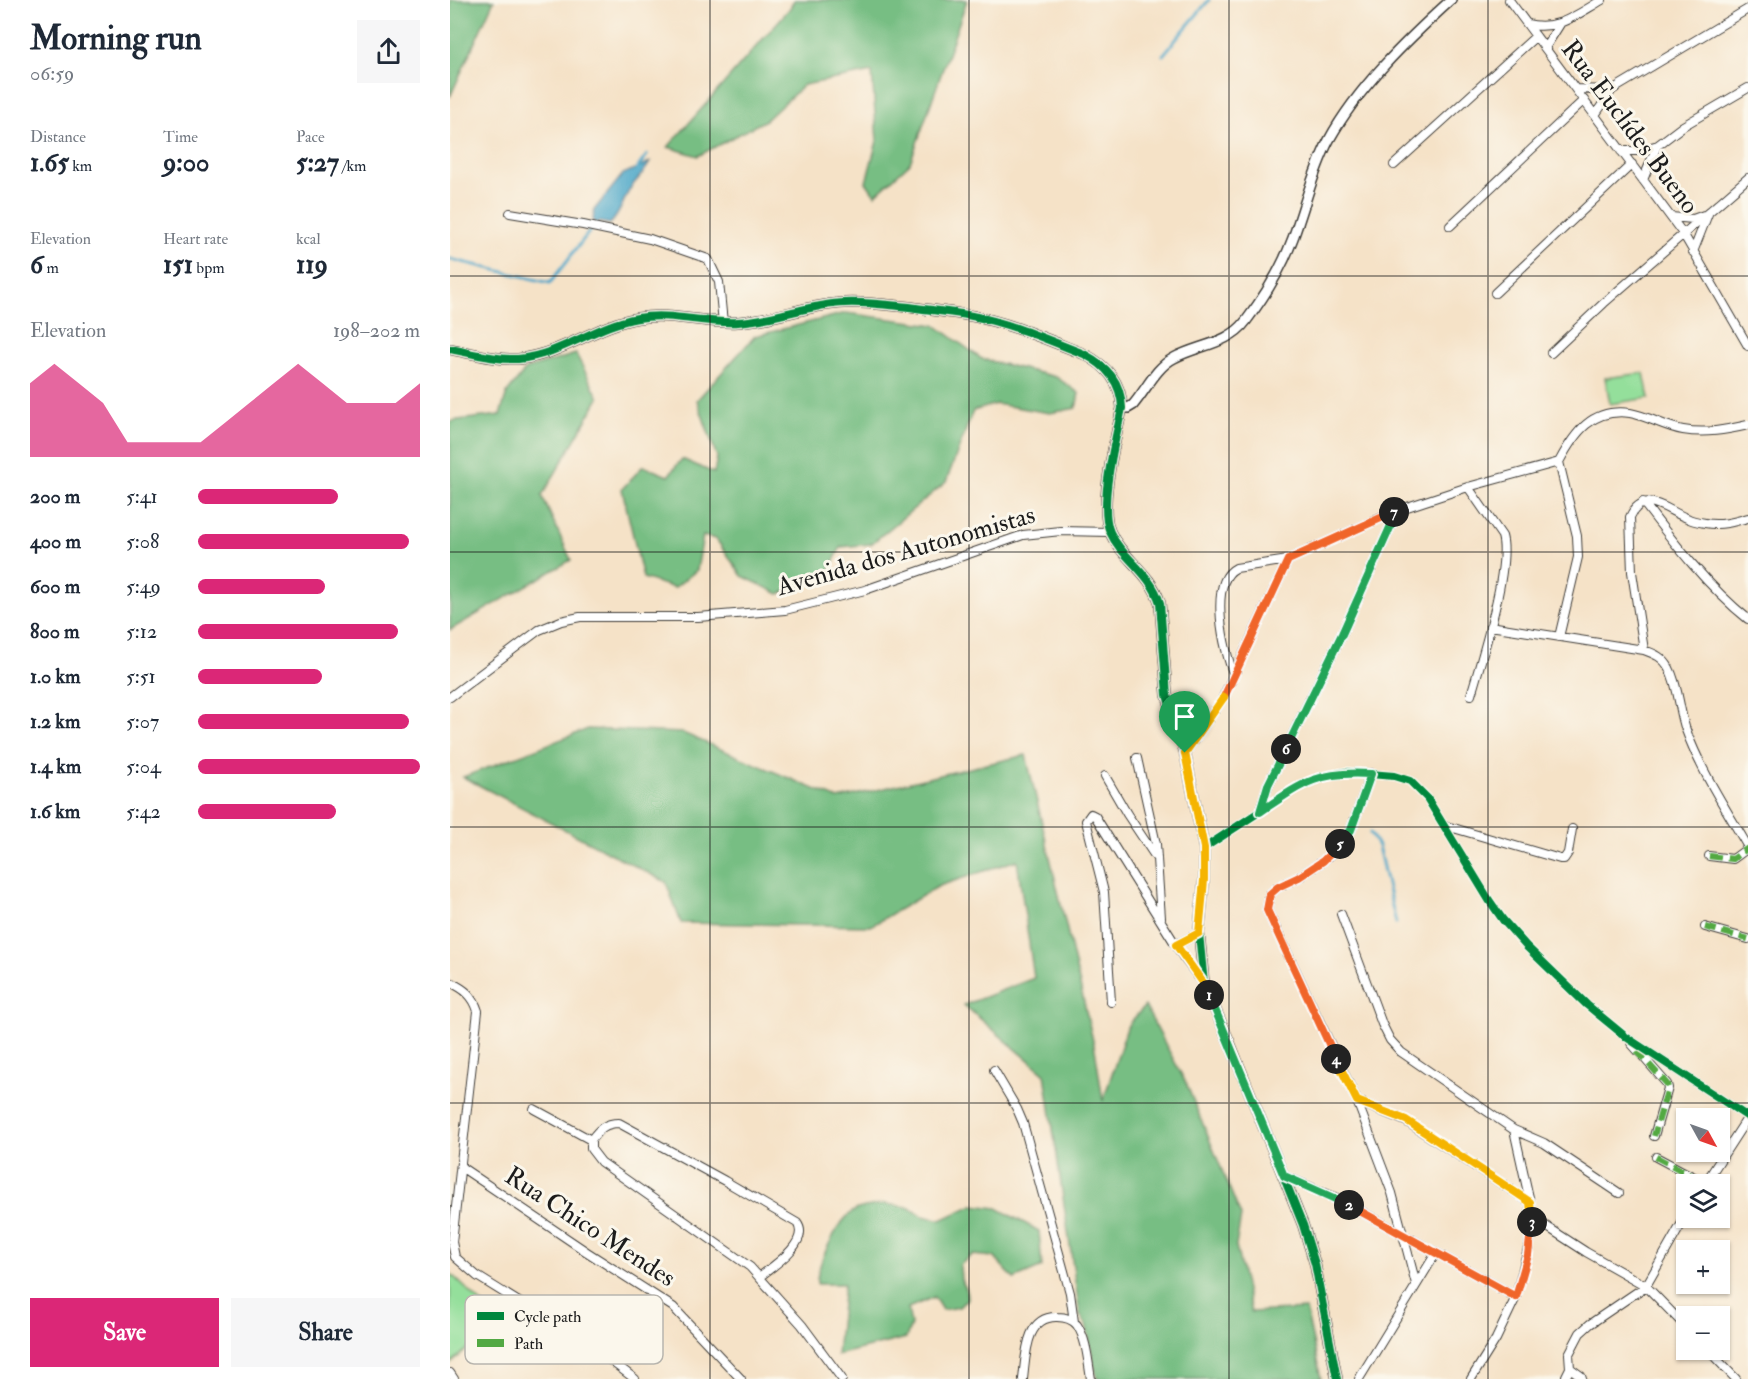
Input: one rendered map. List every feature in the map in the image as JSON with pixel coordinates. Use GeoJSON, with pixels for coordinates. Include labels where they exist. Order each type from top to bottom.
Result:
{"type":"FeatureCollection","features":[{"type":"Feature","properties":{"kind":"street"},"geometry":{"type":"LineString","coordinates":[[1122,408],[1133,405],[1165,364],[1225,338],[1245,323],[1282,264],[1329,141],[1341,121],[1386,63],[1450,0]]}},
{"type":"Feature","properties":{"kind":"street","name":"Rua Euclídes Bueno"},"geometry":{"type":"LineString","coordinates":[[1509,0],[1684,235],[1748,346]]}},
{"type":"Feature","properties":{"kind":"street"},"geometry":{"type":"LineString","coordinates":[[1527,24],[1545,27],[1560,24],[1602,0]]}},
{"type":"Feature","properties":{"kind":"street"},"geometry":{"type":"LineString","coordinates":[[1595,115],[1612,90],[1748,9]]}},
{"type":"Feature","properties":{"kind":"street"},"geometry":{"type":"LineString","coordinates":[[1545,48],[1560,24]]}},
{"type":"Feature","properties":{"kind":"street"},"geometry":{"type":"LineString","coordinates":[[1394,165],[1536,36]]}},
{"type":"Feature","properties":{"kind":"street"},"geometry":{"type":"LineString","coordinates":[[1621,151],[1638,151],[1658,145],[1683,126],[1748,88]]}},
{"type":"Feature","properties":{"kind":"street"},"geometry":{"type":"LineString","coordinates":[[1576,89],[1612,90]]}},
{"type":"Feature","properties":{"kind":"street"},"geometry":{"type":"LineString","coordinates":[[1450,226],[1584,100]]}},
{"type":"Feature","properties":{"kind":"street"},"geometry":{"type":"LineString","coordinates":[[1643,180],[1658,145]]}},
{"type":"Feature","properties":{"kind":"street"},"geometry":{"type":"LineString","coordinates":[[1495,293],[1632,164]]}},
{"type":"Feature","properties":{"kind":"street"},"geometry":{"type":"LineString","coordinates":[[1551,353],[1604,303],[1748,178]]}},
{"type":"Feature","properties":{"kind":"street"},"geometry":{"type":"LineString","coordinates":[[510,213],[650,239],[708,259],[719,282],[723,323]]}},
{"type":"Feature","properties":{"kind":"street"},"geometry":{"type":"LineString","coordinates":[[1671,217],[1693,219],[1708,213]]}},
{"type":"Feature","properties":{"kind":"street","name":"Rua Euclídes Bueno"},"geometry":{"type":"LineString","coordinates":[[1693,252],[1708,213]]}},
{"type":"Feature","properties":{"kind":"street"},"geometry":{"type":"LineString","coordinates":[[450,349],[515,359],[564,346],[604,328],[638,318],[669,317],[723,323],[774,318],[844,303],[898,306],[974,316],[1059,344],[1096,360],[1116,382],[1122,408],[1108,475],[1107,514],[1110,532],[1156,590],[1163,623],[1167,695],[1185,753],[1204,848],[1204,880],[1199,933],[1204,984]]}},
{"type":"Feature","properties":{"kind":"street"},"geometry":{"type":"LineString","coordinates":[[1559,637],[1578,557],[1577,536],[1559,462],[1576,433],[1605,413],[1630,414],[1680,430],[1699,433],[1748,425]]}},
{"type":"Feature","properties":{"kind":"street"},"geometry":{"type":"LineString","coordinates":[[1234,675],[1226,656],[1221,603],[1225,576],[1229,571],[1288,560],[1398,510],[1468,487],[1559,462]]}},
{"type":"Feature","properties":{"kind":"street"},"geometry":{"type":"LineString","coordinates":[[1468,487],[1502,536],[1504,545],[1502,570],[1490,626],[1471,695]]}},
{"type":"Feature","properties":{"kind":"street"},"geometry":{"type":"LineString","coordinates":[[1644,650],[1632,572],[1630,517],[1634,509],[1643,502],[1661,505],[1687,519],[1707,524],[1720,524],[1748,518]]}},
{"type":"Feature","properties":{"kind":"street"},"geometry":{"type":"LineString","coordinates":[[1643,502],[1674,543],[1729,603],[1748,619]]}},
{"type":"Feature","properties":{"kind":"street"},"geometry":{"type":"LineString","coordinates":[[1260,812],[1268,785],[1342,634],[1398,510]]}},
{"type":"Feature","properties":{"kind":"street","name":"Avenida dos Autonomistas"},"geometry":{"type":"LineString","coordinates":[[450,697],[539,630],[561,621],[580,617],[720,616],[785,610],[865,590],[1023,535],[1061,531],[1110,532]]}},
{"type":"Feature","properties":{"kind":"street"},"geometry":{"type":"LineString","coordinates":[[1185,753],[1222,700],[1288,560]]}},
{"type":"Feature","properties":{"kind":"street"},"geometry":{"type":"LineString","coordinates":[[1490,626],[1644,650],[1659,655],[1674,679],[1685,728],[1696,753],[1748,848],[1732,859],[1709,856]]}},
{"type":"Feature","properties":{"kind":"street"},"geometry":{"type":"LineString","coordinates":[[1137,758],[1156,844],[1161,919]]}},
{"type":"Feature","properties":{"kind":"street"},"geometry":{"type":"LineString","coordinates":[[1204,848],[1310,781],[1346,772],[1394,776],[1410,781],[1427,798],[1503,920],[1527,947],[1587,1005],[1626,1037],[1748,1117],[1711,1174]]}},
{"type":"Feature","properties":{"kind":"street"},"geometry":{"type":"LineString","coordinates":[[1371,774],[1351,830],[1323,861],[1270,894],[1267,910],[1357,1101],[1392,1193],[1416,1284]]}},
{"type":"Feature","properties":{"kind":"street"},"geometry":{"type":"LineString","coordinates":[[1105,776],[1158,861]]}},
{"type":"Feature","properties":{"kind":"street"},"geometry":{"type":"LineString","coordinates":[[1111,1002],[1104,892],[1086,821],[1089,815],[1095,816],[1176,945],[1204,984],[1303,1225],[1315,1264],[1337,1379]]}},
{"type":"Feature","properties":{"kind":"street"},"geometry":{"type":"LineString","coordinates":[[1443,825],[1560,859],[1564,859],[1568,853],[1572,829]]}},
{"type":"Feature","properties":{"kind":"street"},"geometry":{"type":"LineString","coordinates":[[1341,914],[1390,1040],[1412,1061],[1514,1131],[1544,1143],[1619,1193]]}},
{"type":"Feature","properties":{"kind":"street"},"geometry":{"type":"LineString","coordinates":[[1705,927],[1748,939]]}},
{"type":"Feature","properties":{"kind":"street"},"geometry":{"type":"LineString","coordinates":[[1176,945],[1199,933]]}},
{"type":"Feature","properties":{"kind":"street"},"geometry":{"type":"LineString","coordinates":[[450,982],[470,994],[478,1011],[452,1242],[455,1257],[477,1276],[508,1295]]}},
{"type":"Feature","properties":{"kind":"street"},"geometry":{"type":"LineString","coordinates":[[1626,1037],[1667,1084],[1668,1088],[1654,1136]]}},
{"type":"Feature","properties":{"kind":"street"},"geometry":{"type":"LineString","coordinates":[[994,1070],[1013,1101],[1023,1124],[1070,1293],[1074,1322],[1083,1337],[1091,1379]]}},
{"type":"Feature","properties":{"kind":"street"},"geometry":{"type":"LineString","coordinates":[[1357,1101],[1406,1120],[1530,1202]]}},
{"type":"Feature","properties":{"kind":"street"},"geometry":{"type":"LineString","coordinates":[[534,1109],[591,1140]]}},
{"type":"Feature","properties":{"kind":"street"},"geometry":{"type":"LineString","coordinates":[[759,1277],[789,1254],[801,1234],[801,1228],[789,1218],[725,1181],[619,1123],[603,1126],[591,1140],[591,1149],[601,1162],[741,1259],[802,1325],[842,1379]]}},
{"type":"Feature","properties":{"kind":"street"},"geometry":{"type":"LineString","coordinates":[[1471,1379],[1496,1339],[1516,1297],[1532,1232],[1530,1202],[1514,1131]]}},
{"type":"Feature","properties":{"kind":"street"},"geometry":{"type":"LineString","coordinates":[[1656,1157],[1686,1174]]}},
{"type":"Feature","properties":{"kind":"street","name":"Rua Chico Mendes"},"geometry":{"type":"LineString","coordinates":[[461,1167],[655,1295]]}},
{"type":"Feature","properties":{"kind":"street"},"geometry":{"type":"LineString","coordinates":[[1284,1176],[1335,1197],[1516,1297]]}},
{"type":"Feature","properties":{"kind":"street"},"geometry":{"type":"LineString","coordinates":[[1532,1217],[1586,1252],[1646,1286],[1676,1317]]}},
{"type":"Feature","properties":{"kind":"street"},"geometry":{"type":"LineString","coordinates":[[1567,1379],[1570,1368],[1569,1354],[1580,1333],[1646,1286],[1679,1228]]}},
{"type":"Feature","properties":{"kind":"street"},"geometry":{"type":"LineString","coordinates":[[1359,1379],[1436,1253]]}},
{"type":"Feature","properties":{"kind":"street","name":"Rua Chico Mendes"},"geometry":{"type":"LineString","coordinates":[[663,1300],[673,1306],[741,1379]]}},
{"type":"Feature","properties":{"kind":"street"},"geometry":{"type":"LineString","coordinates":[[1023,1379],[1029,1338],[1033,1329],[1048,1317],[1067,1318],[1074,1322]]}},
{"type":"Feature","properties":{"kind":"street"},"geometry":{"type":"LineString","coordinates":[[1718,1360],[1736,1379]]}},
{"type":"Feature","properties":{"kind":"street"},"geometry":{"type":"LineString","coordinates":[[615,1364],[635,1379]]}},
{"type":"Feature","properties":{"kind":"street"},"geometry":{"type":"LineString","coordinates":[[1570,1368],[1582,1379]]}},
{"type":"Feature","properties":{"kind":"street"},"geometry":{"type":"LineString","coordinates":[[450,1373],[454,1379]]}},
{"type":"Feature","properties":{"kind":"green space"},"geometry":{"type":"Polygon","coordinates":[[[450,0],[494,0],[450,97],[450,0]]]}},
{"type":"Feature","properties":{"kind":"green space"},"geometry":{"type":"Polygon","coordinates":[[[794,0],[967,0],[910,163],[875,195],[866,182],[877,141],[872,72],[804,85],[766,120],[698,156],[668,147],[790,8],[794,0]]]}},
{"type":"Feature","properties":{"kind":"green space"},"geometry":{"type":"Polygon","coordinates":[[[846,313],[935,325],[982,359],[1056,377],[1079,393],[1076,408],[1050,413],[996,404],[973,411],[946,482],[871,544],[841,547],[825,578],[779,594],[742,576],[716,539],[703,536],[697,570],[674,588],[643,578],[622,489],[643,466],[668,476],[682,459],[714,473],[717,457],[697,400],[755,336],[846,313]]]}},
{"type":"Feature","properties":{"kind":"green space"},"geometry":{"type":"Polygon","coordinates":[[[576,354],[599,398],[542,496],[571,560],[450,630],[450,421],[500,415],[507,393],[526,369],[576,354]]]}},
{"type":"Feature","properties":{"kind":"green space"},"geometry":{"type":"Polygon","coordinates":[[[1644,373],[1649,398],[1610,404],[1605,378],[1644,373]]]}},
{"type":"Feature","properties":{"kind":"green space"},"geometry":{"type":"Polygon","coordinates":[[[588,729],[683,733],[838,799],[1026,755],[1095,1049],[1103,1101],[1128,1025],[1145,1006],[1186,1083],[1241,1216],[1236,1246],[1251,1312],[1306,1309],[1321,1379],[1097,1379],[1086,1324],[1080,1315],[1045,1074],[964,1005],[1034,978],[1017,860],[939,886],[871,926],[681,923],[666,882],[463,777],[588,729]]]}},
{"type":"Feature","properties":{"kind":"green space"},"geometry":{"type":"Polygon","coordinates":[[[884,1204],[908,1207],[923,1216],[941,1220],[973,1205],[997,1208],[1039,1231],[1042,1267],[1014,1279],[994,1257],[972,1255],[960,1265],[961,1280],[966,1288],[967,1299],[959,1307],[942,1310],[934,1297],[908,1308],[911,1325],[906,1338],[837,1355],[844,1284],[817,1284],[820,1266],[835,1232],[849,1215],[859,1209],[884,1204]]]}},
{"type":"Feature","properties":{"kind":"green space"},"geometry":{"type":"Polygon","coordinates":[[[450,1273],[473,1295],[465,1295],[465,1351],[450,1364],[450,1273]]]}},
{"type":"Feature","properties":{"kind":"water"},"geometry":{"type":"Polygon","coordinates":[[[650,162],[632,186],[610,224],[593,221],[594,210],[623,174],[650,162]]]}},
{"type":"Feature","properties":{"kind":"waterway"},"geometry":{"type":"LineString","coordinates":[[1163,55],[1209,0]]}},
{"type":"Feature","properties":{"kind":"waterway"},"geometry":{"type":"LineString","coordinates":[[636,170],[647,155]]}},
{"type":"Feature","properties":{"kind":"waterway"},"geometry":{"type":"LineString","coordinates":[[450,259],[550,283],[599,219]]}},
{"type":"Feature","properties":{"kind":"waterway"},"geometry":{"type":"LineString","coordinates":[[1370,833],[1378,846],[1396,923]]}},
{"type":"Feature","properties":{"kind":"marked path"},"geometry":{"type":"LineString","coordinates":[[1709,856],[1733,859],[1748,848]]}},
{"type":"Feature","properties":{"kind":"marked path"},"geometry":{"type":"LineString","coordinates":[[1705,927],[1748,939]]}},
{"type":"Feature","properties":{"kind":"marked path"},"geometry":{"type":"LineString","coordinates":[[1637,1051],[1667,1084],[1668,1088],[1654,1136]]}},
{"type":"Feature","properties":{"kind":"marked path"},"geometry":{"type":"LineString","coordinates":[[1656,1157],[1688,1174]]}},
{"type":"Feature","properties":{"kind":"cycle path"},"geometry":{"type":"LineString","coordinates":[[450,349],[492,357],[518,359],[549,352],[608,327],[638,318],[663,316],[738,322],[832,304],[861,303],[948,312],[1000,323],[1084,354],[1106,370],[1119,390],[1122,408],[1109,471],[1107,520],[1115,541],[1150,582],[1160,603],[1167,695],[1185,753],[1204,848],[1204,880],[1199,933],[1204,984],[1303,1225],[1315,1264],[1337,1379]]}},
{"type":"Feature","properties":{"kind":"cycle path"},"geometry":{"type":"LineString","coordinates":[[1204,848],[1296,788],[1322,777],[1346,772],[1394,776],[1410,781],[1427,798],[1489,900],[1527,947],[1587,1005],[1626,1037],[1748,1117]]}},
{"type":"Feature","properties":{"kind":"route"},"geometry":{"type":"LineString","coordinates":[[1398,510],[1342,634],[1268,785],[1260,812],[1310,781],[1346,772],[1371,774],[1351,830],[1323,861],[1270,894],[1267,910],[1357,1101],[1406,1120],[1530,1202],[1532,1232],[1516,1297],[1335,1197],[1284,1176],[1204,984],[1176,945],[1199,933],[1204,880],[1204,848],[1185,753],[1222,700],[1288,560],[1398,510]]}}]}
